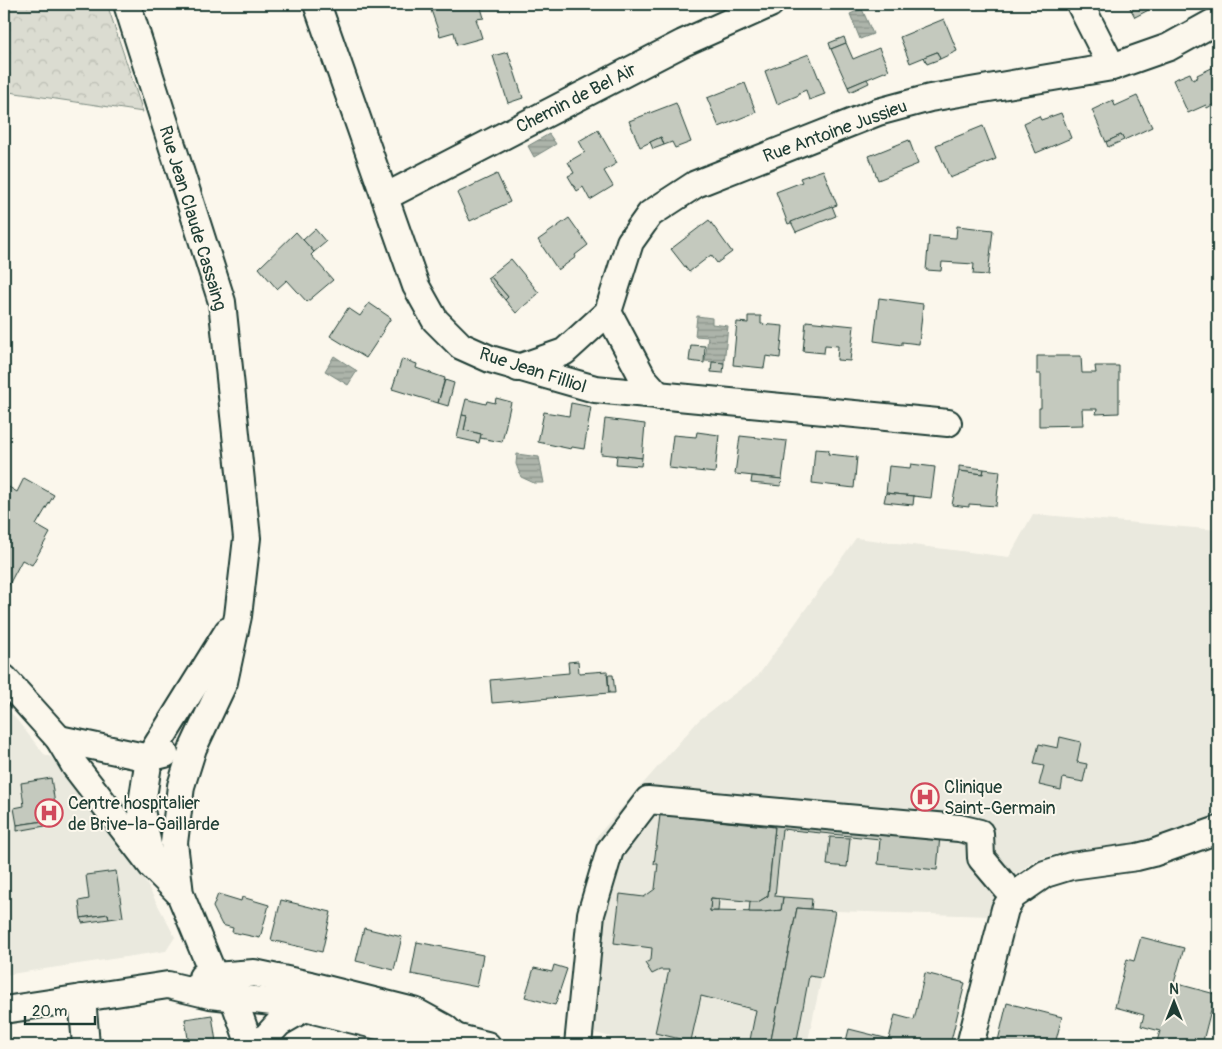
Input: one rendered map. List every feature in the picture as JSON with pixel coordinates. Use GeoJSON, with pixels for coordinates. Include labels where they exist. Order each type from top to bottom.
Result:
{"type":"FeatureCollection","features":[{"type":"Feature","properties":{"kind":"street","name":"Rue Jean Claude Cassaing"},"geometry":{"type":"LineString","coordinates":[[126,4],[222,302],[247,538],[238,616],[224,682],[193,748],[180,786],[174,844],[180,894]]}},
{"type":"Feature","properties":{"kind":"street","name":"Rue Jean Filliol"},"geometry":{"type":"LineString","coordinates":[[317,4],[416,286],[435,320],[462,346],[490,359],[594,389],[948,423]]}},
{"type":"Feature","properties":{"kind":"street","name":"Chemin de Bel Air"},"geometry":{"type":"LineString","coordinates":[[385,197],[683,43],[770,4]]}},
{"type":"Feature","properties":{"kind":"street"},"geometry":{"type":"LineString","coordinates":[[1080,4],[1112,67]]}},
{"type":"Feature","properties":{"kind":"street","name":"Rue Antoine Jussieu"},"geometry":{"type":"LineString","coordinates":[[608,312],[630,242],[650,214],[696,184],[878,112],[930,98],[1112,67],[1169,47],[1218,20]]}},
{"type":"Feature","properties":{"kind":"street"},"geometry":{"type":"LineString","coordinates":[[518,368],[564,352],[608,312],[643,378],[660,396]]}},
{"type":"Feature","properties":{"kind":"street","name":"Rue Jean Claude Cassaing"},"geometry":{"type":"LineString","coordinates":[[152,866],[141,810],[149,758],[238,616]]}},
{"type":"Feature","properties":{"kind":"street"},"geometry":{"type":"LineString","coordinates":[[4,678],[59,739],[75,766],[152,866],[180,894],[219,989],[250,1045]]}},
{"type":"Feature","properties":{"kind":"street"},"geometry":{"type":"LineString","coordinates":[[59,739],[149,758],[193,748]]}},
{"type":"Feature","properties":{"kind":"street"},"geometry":{"type":"LineString","coordinates":[[578,1045],[591,914],[610,850],[648,800],[959,828],[980,833],[981,858],[1013,896]]}},
{"type":"Feature","properties":{"kind":"street"},"geometry":{"type":"LineString","coordinates":[[970,1045],[1005,909],[1013,896],[1045,874],[1071,866],[1153,853],[1218,830]]}},
{"type":"Feature","properties":{"kind":"street"},"geometry":{"type":"LineString","coordinates":[[219,989],[254,973],[414,1011],[445,1028],[455,1037],[487,1045]]}},
{"type":"Feature","properties":{"kind":"street"},"geometry":{"type":"LineString","coordinates":[[4,1010],[168,985],[186,979],[272,1002],[305,1008],[440,1041],[455,1037]]}},
{"type":"Feature","properties":{"kind":"street"},"geometry":{"type":"LineString","coordinates":[[82,998],[86,1045]]}},
{"type":"Feature","properties":{"kind":"street"},"geometry":{"type":"LineString","coordinates":[[259,1045],[279,1023],[305,1008]]}},
{"type":"Feature","properties":{"kind":"shaded area"},"geometry":{"type":"Polygon","coordinates":[[[862,9],[873,34],[860,39],[850,14],[862,9]]]}},
{"type":"Feature","properties":{"kind":"shaded area"},"geometry":{"type":"Polygon","coordinates":[[[549,134],[556,144],[534,157],[528,146],[549,134]]]}},
{"type":"Feature","properties":{"kind":"shaded area"},"geometry":{"type":"Polygon","coordinates":[[[697,316],[712,318],[712,324],[728,326],[724,363],[705,361],[708,337],[695,336],[697,316]]]}},
{"type":"Feature","properties":{"kind":"shaded area"},"geometry":{"type":"Polygon","coordinates":[[[334,356],[357,371],[348,385],[325,371],[334,356]]]}},
{"type":"Feature","properties":{"kind":"shaded area"},"geometry":{"type":"Polygon","coordinates":[[[517,454],[539,457],[544,483],[534,483],[521,477],[516,464],[517,454]]]}},
{"type":"Feature","properties":{"kind":"shaded area","name":"Clinique Saint-Germain"},"geometry":{"type":"Polygon","coordinates":[[[1033,514],[1218,530],[1218,816],[1141,842],[1051,855],[1035,860],[1003,885],[990,916],[836,911],[807,1045],[643,1045],[567,1026],[580,916],[597,836],[699,720],[758,676],[856,538],[1009,557],[1033,514]]]}},
{"type":"Feature","properties":{"kind":"shaded area","name":"Centre hospitalier de Brive-la-Gaillarde"},"geometry":{"type":"Polygon","coordinates":[[[4,704],[44,754],[51,757],[138,868],[175,937],[166,951],[4,975],[4,704]]]}},
{"type":"Feature","properties":{"kind":"green space"},"geometry":{"type":"Polygon","coordinates":[[[4,4],[107,4],[143,112],[9,92],[4,65],[4,4]]]}},
{"type":"Feature","properties":{"kind":"building"},"geometry":{"type":"Polygon","coordinates":[[[452,4],[480,4],[484,18],[476,19],[482,38],[457,45],[454,32],[440,36],[431,10],[452,4]]]}},
{"type":"Feature","properties":{"kind":"building"},"geometry":{"type":"Polygon","coordinates":[[[1128,4],[1160,4],[1135,17],[1128,4]]]}},
{"type":"Feature","properties":{"kind":"building"},"geometry":{"type":"Polygon","coordinates":[[[944,19],[957,51],[940,59],[937,52],[910,63],[900,37],[944,19]]]}},
{"type":"Feature","properties":{"kind":"building"},"geometry":{"type":"Polygon","coordinates":[[[844,37],[846,43],[831,49],[829,43],[844,37]]]}},
{"type":"Feature","properties":{"kind":"building"},"geometry":{"type":"Polygon","coordinates":[[[846,43],[853,59],[879,48],[889,70],[848,87],[831,49],[846,43]]]}},
{"type":"Feature","properties":{"kind":"building"},"geometry":{"type":"Polygon","coordinates":[[[508,52],[523,98],[508,103],[493,56],[508,52]]]}},
{"type":"Feature","properties":{"kind":"building"},"geometry":{"type":"Polygon","coordinates":[[[937,52],[940,59],[927,64],[924,57],[937,52]]]}},
{"type":"Feature","properties":{"kind":"building"},"geometry":{"type":"Polygon","coordinates":[[[809,54],[825,94],[809,100],[806,90],[777,104],[765,71],[809,54]]]}},
{"type":"Feature","properties":{"kind":"building"},"geometry":{"type":"Polygon","coordinates":[[[1218,65],[1218,102],[1207,108],[1206,105],[1188,113],[1173,80],[1190,73],[1193,80],[1198,77],[1197,75],[1218,65]]]}},
{"type":"Feature","properties":{"kind":"building"},"geometry":{"type":"Polygon","coordinates":[[[867,79],[869,83],[850,92],[848,87],[867,79]]]}},
{"type":"Feature","properties":{"kind":"building"},"geometry":{"type":"Polygon","coordinates":[[[745,83],[756,112],[719,127],[707,98],[745,83]]]}},
{"type":"Feature","properties":{"kind":"building"},"geometry":{"type":"Polygon","coordinates":[[[1137,96],[1152,127],[1124,140],[1121,135],[1106,142],[1092,110],[1113,100],[1115,106],[1137,96]]]}},
{"type":"Feature","properties":{"kind":"building"},"geometry":{"type":"Polygon","coordinates":[[[676,103],[691,142],[675,148],[672,142],[664,145],[661,137],[640,147],[629,121],[676,103]]]}},
{"type":"Feature","properties":{"kind":"building"},"geometry":{"type":"Polygon","coordinates":[[[1061,113],[1071,138],[1036,153],[1024,123],[1039,116],[1041,120],[1061,113]]]}},
{"type":"Feature","properties":{"kind":"building"},"geometry":{"type":"Polygon","coordinates":[[[983,126],[996,159],[950,178],[936,145],[983,126]]]}},
{"type":"Feature","properties":{"kind":"building"},"geometry":{"type":"Polygon","coordinates":[[[598,130],[617,163],[604,171],[613,186],[590,200],[583,187],[577,191],[568,176],[574,173],[568,162],[585,152],[579,141],[598,130]]]}},
{"type":"Feature","properties":{"kind":"building"},"geometry":{"type":"Polygon","coordinates":[[[1121,135],[1124,140],[1108,147],[1106,142],[1121,135]]]}},
{"type":"Feature","properties":{"kind":"building"},"geometry":{"type":"Polygon","coordinates":[[[661,137],[664,145],[653,149],[650,142],[661,137]]]}},
{"type":"Feature","properties":{"kind":"building"},"geometry":{"type":"Polygon","coordinates":[[[909,140],[918,164],[878,180],[869,156],[909,140]]]}},
{"type":"Feature","properties":{"kind":"building"},"geometry":{"type":"Polygon","coordinates":[[[823,170],[837,205],[788,224],[776,192],[802,182],[800,178],[823,170]]]}},
{"type":"Feature","properties":{"kind":"building"},"geometry":{"type":"Polygon","coordinates":[[[497,174],[510,202],[470,221],[457,193],[497,174]]]}},
{"type":"Feature","properties":{"kind":"building"},"geometry":{"type":"Polygon","coordinates":[[[832,206],[836,216],[796,232],[791,222],[832,206]]]}},
{"type":"Feature","properties":{"kind":"building"},"geometry":{"type":"Polygon","coordinates":[[[569,218],[588,245],[575,255],[576,257],[558,270],[538,240],[569,218]]]}},
{"type":"Feature","properties":{"kind":"building"},"geometry":{"type":"Polygon","coordinates":[[[709,220],[732,252],[717,263],[711,255],[689,272],[671,249],[709,220]]]}},
{"type":"Feature","properties":{"kind":"building"},"geometry":{"type":"Polygon","coordinates":[[[957,226],[993,230],[988,275],[973,274],[974,264],[942,262],[941,271],[926,270],[929,236],[956,238],[957,226]]]}},
{"type":"Feature","properties":{"kind":"building"},"geometry":{"type":"Polygon","coordinates":[[[315,229],[326,242],[314,252],[303,240],[315,229]]]}},
{"type":"Feature","properties":{"kind":"building"},"geometry":{"type":"Polygon","coordinates":[[[296,232],[314,252],[311,255],[333,280],[307,302],[287,280],[277,289],[259,268],[296,232]]]}},
{"type":"Feature","properties":{"kind":"building"},"geometry":{"type":"Polygon","coordinates":[[[511,259],[539,293],[516,313],[505,300],[508,297],[490,276],[511,259]]]}},
{"type":"Feature","properties":{"kind":"building"},"geometry":{"type":"Polygon","coordinates":[[[490,276],[508,297],[505,300],[487,278],[490,276]]]}},
{"type":"Feature","properties":{"kind":"building"},"geometry":{"type":"Polygon","coordinates":[[[879,298],[923,304],[919,344],[902,342],[902,345],[874,341],[879,298]]]}},
{"type":"Feature","properties":{"kind":"building"},"geometry":{"type":"Polygon","coordinates":[[[369,303],[391,318],[366,358],[330,336],[348,308],[360,316],[369,303]]]}},
{"type":"Feature","properties":{"kind":"building"},"geometry":{"type":"Polygon","coordinates":[[[748,316],[761,316],[761,324],[783,326],[780,358],[766,356],[764,368],[733,365],[737,322],[748,323],[748,316]]]}},
{"type":"Feature","properties":{"kind":"building"},"geometry":{"type":"Polygon","coordinates":[[[806,321],[854,326],[850,361],[837,360],[838,346],[825,345],[824,353],[803,351],[806,321]]]}},
{"type":"Feature","properties":{"kind":"building"},"geometry":{"type":"Polygon","coordinates":[[[691,345],[705,346],[704,363],[689,361],[691,345]]]}},
{"type":"Feature","properties":{"kind":"building"},"geometry":{"type":"Polygon","coordinates":[[[1037,356],[1081,356],[1082,373],[1096,373],[1095,366],[1119,366],[1119,413],[1096,414],[1097,409],[1082,409],[1083,425],[1039,426],[1041,374],[1037,374],[1037,356]]]}},
{"type":"Feature","properties":{"kind":"building"},"geometry":{"type":"Polygon","coordinates":[[[402,359],[417,364],[416,368],[445,378],[438,403],[392,389],[402,359]]]}},
{"type":"Feature","properties":{"kind":"building"},"geometry":{"type":"Polygon","coordinates":[[[712,362],[724,363],[723,373],[711,372],[712,362]]]}},
{"type":"Feature","properties":{"kind":"building"},"geometry":{"type":"Polygon","coordinates":[[[445,380],[454,383],[448,406],[438,403],[445,380]]]}},
{"type":"Feature","properties":{"kind":"building"},"geometry":{"type":"Polygon","coordinates":[[[496,398],[511,402],[502,442],[480,438],[481,434],[464,430],[467,416],[462,415],[466,399],[486,404],[487,401],[495,403],[496,398]]]}},
{"type":"Feature","properties":{"kind":"building"},"geometry":{"type":"Polygon","coordinates":[[[571,403],[591,407],[584,449],[572,447],[571,449],[538,442],[544,412],[569,416],[571,403]]]}},
{"type":"Feature","properties":{"kind":"building"},"geometry":{"type":"Polygon","coordinates":[[[462,415],[467,416],[464,430],[481,434],[479,443],[457,438],[462,415]]]}},
{"type":"Feature","properties":{"kind":"building"},"geometry":{"type":"Polygon","coordinates":[[[605,419],[645,424],[642,458],[601,454],[605,419]]]}},
{"type":"Feature","properties":{"kind":"building"},"geometry":{"type":"Polygon","coordinates":[[[697,432],[719,435],[715,473],[669,468],[673,435],[696,437],[697,432]]]}},
{"type":"Feature","properties":{"kind":"building"},"geometry":{"type":"Polygon","coordinates":[[[740,436],[787,441],[782,479],[735,474],[740,436]]]}},
{"type":"Feature","properties":{"kind":"building"},"geometry":{"type":"Polygon","coordinates":[[[815,449],[829,450],[828,454],[857,457],[854,488],[812,483],[815,449]]]}},
{"type":"Feature","properties":{"kind":"building"},"geometry":{"type":"Polygon","coordinates":[[[617,455],[642,458],[641,466],[616,464],[617,455]]]}},
{"type":"Feature","properties":{"kind":"building"},"geometry":{"type":"Polygon","coordinates":[[[911,464],[935,467],[931,498],[886,493],[889,466],[910,468],[911,464]]]}},
{"type":"Feature","properties":{"kind":"building"},"geometry":{"type":"Polygon","coordinates":[[[959,466],[984,469],[983,474],[959,471],[959,466]]]}},
{"type":"Feature","properties":{"kind":"building"},"geometry":{"type":"Polygon","coordinates":[[[984,469],[1000,471],[996,506],[969,504],[969,507],[952,505],[959,471],[983,474],[984,469]]]}},
{"type":"Feature","properties":{"kind":"building"},"geometry":{"type":"Polygon","coordinates":[[[752,476],[782,479],[781,486],[751,483],[752,476]]]}},
{"type":"Feature","properties":{"kind":"building"},"geometry":{"type":"Polygon","coordinates":[[[24,478],[54,495],[36,525],[50,533],[32,565],[22,560],[4,594],[4,484],[17,492],[24,478]]]}},
{"type":"Feature","properties":{"kind":"building"},"geometry":{"type":"Polygon","coordinates":[[[886,493],[914,496],[913,505],[884,502],[886,493]]]}},
{"type":"Feature","properties":{"kind":"building"},"geometry":{"type":"Polygon","coordinates":[[[578,661],[579,673],[607,671],[609,693],[492,703],[490,680],[569,673],[568,662],[578,661]]]}},
{"type":"Feature","properties":{"kind":"building"},"geometry":{"type":"Polygon","coordinates":[[[608,675],[613,675],[615,693],[609,693],[608,675]]]}},
{"type":"Feature","properties":{"kind":"building"},"geometry":{"type":"Polygon","coordinates":[[[1060,737],[1081,742],[1077,762],[1087,764],[1083,782],[1063,778],[1061,790],[1039,785],[1044,766],[1034,764],[1039,744],[1058,748],[1060,737]]]}},
{"type":"Feature","properties":{"kind":"building"},"geometry":{"type":"Polygon","coordinates":[[[51,778],[58,824],[45,826],[44,821],[17,825],[14,808],[24,806],[21,783],[51,778]]]}},
{"type":"Feature","properties":{"kind":"building"},"geometry":{"type":"Polygon","coordinates":[[[660,815],[775,827],[768,896],[758,902],[711,898],[710,911],[763,912],[781,910],[783,897],[812,899],[811,909],[797,908],[770,1045],[749,1045],[756,1010],[701,996],[690,1045],[678,1045],[680,1039],[655,1033],[669,970],[660,970],[652,974],[645,963],[651,960],[652,948],[614,943],[620,894],[644,897],[655,889],[658,864],[654,864],[660,815]]]}},
{"type":"Feature","properties":{"kind":"building"},"geometry":{"type":"Polygon","coordinates":[[[770,818],[940,835],[937,870],[878,864],[880,839],[782,829],[775,896],[783,897],[781,910],[749,912],[750,902],[758,902],[768,896],[775,827],[769,826],[770,818]]]}},
{"type":"Feature","properties":{"kind":"building"},"geometry":{"type":"Polygon","coordinates":[[[44,821],[45,826],[17,831],[17,825],[44,821]]]}},
{"type":"Feature","properties":{"kind":"building"},"geometry":{"type":"Polygon","coordinates":[[[830,837],[850,838],[847,867],[827,865],[830,837]]]}},
{"type":"Feature","properties":{"kind":"building"},"geometry":{"type":"Polygon","coordinates":[[[116,871],[123,917],[109,919],[108,914],[81,918],[79,901],[89,899],[86,875],[116,871]]]}},
{"type":"Feature","properties":{"kind":"building"},"geometry":{"type":"Polygon","coordinates":[[[218,894],[241,901],[242,897],[269,905],[260,938],[232,932],[233,928],[222,925],[213,907],[218,894]]]}},
{"type":"Feature","properties":{"kind":"building"},"geometry":{"type":"Polygon","coordinates":[[[711,898],[719,899],[718,911],[710,911],[711,898]]]}},
{"type":"Feature","properties":{"kind":"building"},"geometry":{"type":"Polygon","coordinates":[[[281,900],[331,912],[322,952],[271,940],[281,900]]]}},
{"type":"Feature","properties":{"kind":"building"},"geometry":{"type":"Polygon","coordinates":[[[797,908],[835,911],[822,978],[809,976],[796,1045],[770,1045],[797,908]]]}},
{"type":"Feature","properties":{"kind":"building"},"geometry":{"type":"Polygon","coordinates":[[[108,914],[109,919],[82,923],[81,918],[108,914]]]}},
{"type":"Feature","properties":{"kind":"building"},"geometry":{"type":"Polygon","coordinates":[[[364,928],[402,937],[394,970],[356,961],[364,928]]]}},
{"type":"Feature","properties":{"kind":"building"},"geometry":{"type":"Polygon","coordinates":[[[1141,937],[1184,948],[1174,983],[1215,994],[1202,1045],[1156,1045],[1160,1031],[1141,1026],[1144,1015],[1115,1007],[1127,959],[1134,961],[1141,937]]]}},
{"type":"Feature","properties":{"kind":"building"},"geometry":{"type":"Polygon","coordinates":[[[417,942],[483,955],[477,987],[411,974],[417,942]]]}},
{"type":"Feature","properties":{"kind":"building"},"geometry":{"type":"Polygon","coordinates":[[[554,965],[567,969],[555,1005],[525,997],[534,968],[552,972],[554,965]]]}},
{"type":"Feature","properties":{"kind":"building"},"geometry":{"type":"Polygon","coordinates":[[[925,973],[965,983],[950,1045],[845,1045],[849,1029],[889,1039],[895,1015],[914,1020],[925,973]]]}},
{"type":"Feature","properties":{"kind":"building"},"geometry":{"type":"Polygon","coordinates":[[[1007,1003],[1062,1017],[1055,1044],[1044,1041],[1043,1045],[997,1045],[1007,1003]]]}},
{"type":"Feature","properties":{"kind":"building"},"geometry":{"type":"Polygon","coordinates":[[[212,1015],[216,1042],[189,1045],[185,1019],[212,1015]]]}},
{"type":"Feature","properties":{"kind":"place","name":"Clinique Saint-Germain"},"geometry":{"type":"Point","coordinates":[925,797]}},
{"type":"Feature","properties":{"kind":"place","name":"Centre hospitalier de Brive-la-Gaillarde"},"geometry":{"type":"Point","coordinates":[49,813]}}]}
